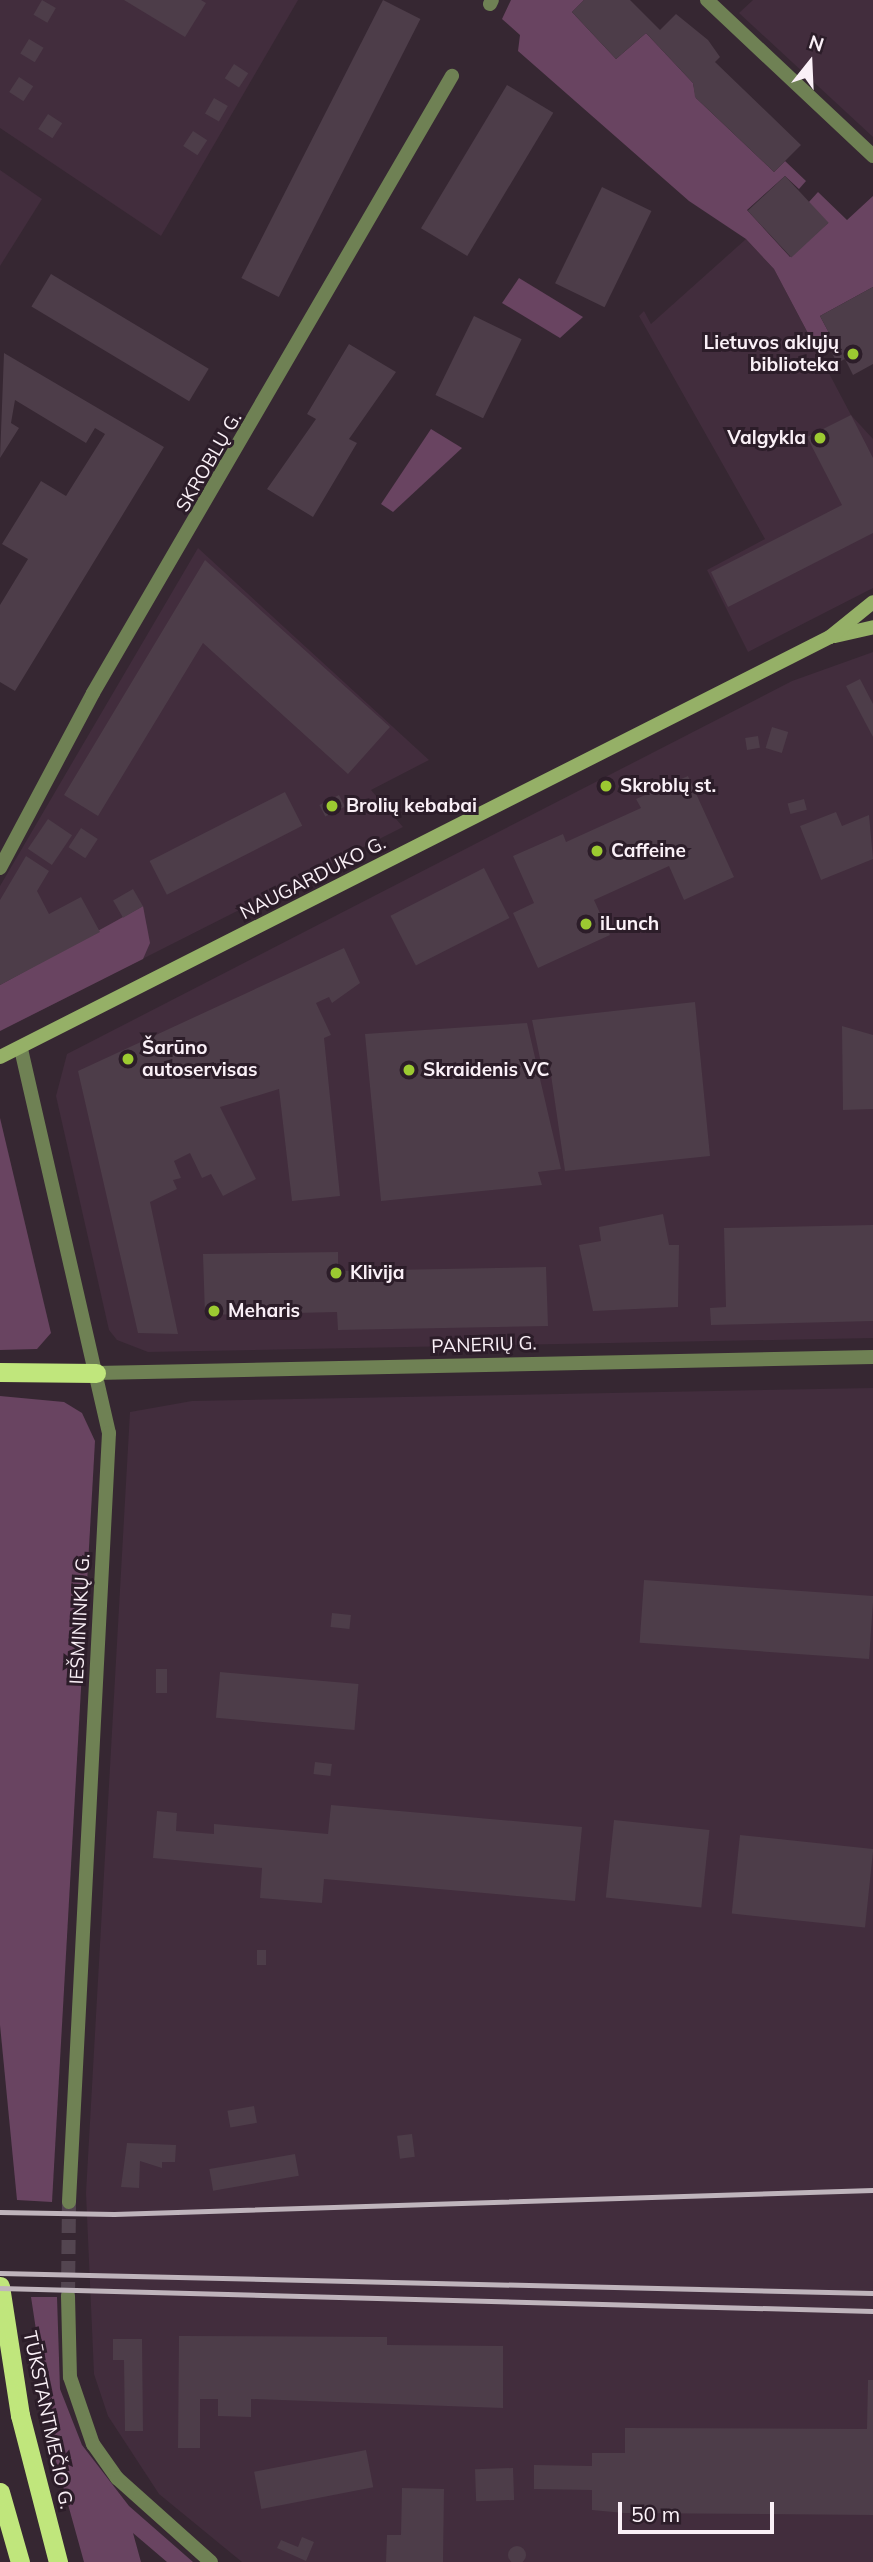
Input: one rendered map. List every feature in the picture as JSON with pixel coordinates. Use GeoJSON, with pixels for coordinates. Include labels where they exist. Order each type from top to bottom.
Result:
{"type":"FeatureCollection","features":[{"type":"Feature","properties":{"kind":"highway"},"geometry":{"type":"LineString","coordinates":[[0,1372],[96,1373]]}},
{"type":"Feature","properties":{"kind":"highway","name":"TŪKSTANTMEČIO G."},"geometry":{"type":"LineString","coordinates":[[0,2286],[20,2415],[58,2562]]}},
{"type":"Feature","properties":{"kind":"highway"},"geometry":{"type":"LineString","coordinates":[[0,2492],[20,2562]]}},
{"type":"Feature","properties":{"kind":"main road","name":"NAUGARDUKO G."},"geometry":{"type":"LineString","coordinates":[[0,1057],[830,637],[873,602]]}},
{"type":"Feature","properties":{"kind":"main road","name":"NAUGARDUKO G."},"geometry":{"type":"LineString","coordinates":[[830,637],[873,627]]}},
{"type":"Feature","properties":{"kind":"street"},"geometry":{"type":"LineString","coordinates":[[707,0],[873,156]]}},
{"type":"Feature","properties":{"kind":"street","name":"SKROBLŲ G."},"geometry":{"type":"LineString","coordinates":[[0,868],[93,693],[452,76]]}},
{"type":"Feature","properties":{"kind":"street","name":"IEŠMININKŲ G."},"geometry":{"type":"LineString","coordinates":[[21,1048],[109,1433],[69,2202]]}},
{"type":"Feature","properties":{"kind":"street","name":"PANERIŲ G."},"geometry":{"type":"LineString","coordinates":[[96,1373],[873,1357]]}},
{"type":"Feature","properties":{"kind":"street"},"geometry":{"type":"LineString","coordinates":[[68,2296],[70,2377],[93,2444],[126,2486],[211,2562]]}},
{"type":"Feature","properties":{"kind":"shaded area"},"geometry":{"type":"Polygon","coordinates":[[[0,0],[298,0],[161,236],[0,128],[0,0]]]}},
{"type":"Feature","properties":{"kind":"shaded area"},"geometry":{"type":"Polygon","coordinates":[[[511,0],[584,0],[572,12],[616,59],[646,33],[693,83],[696,98],[774,172],[785,161],[806,181],[799,189],[785,176],[747,210],[790,257],[828,223],[808,203],[818,192],[847,220],[873,196],[873,287],[820,316],[836,346],[819,354],[774,269],[746,239],[689,201],[518,51],[520,35],[502,19],[511,0]]]}},
{"type":"Feature","properties":{"kind":"shaded area"},"geometry":{"type":"Polygon","coordinates":[[[753,0],[873,0],[873,137],[739,13],[753,0]]]}},
{"type":"Feature","properties":{"kind":"shaded area"},"geometry":{"type":"Polygon","coordinates":[[[0,170],[42,199],[0,266],[0,170]]]}},
{"type":"Feature","properties":{"kind":"shaded area"},"geometry":{"type":"Polygon","coordinates":[[[746,239],[774,269],[851,415],[873,439],[873,588],[748,652],[707,570],[765,539],[639,316],[644,311],[651,324],[746,239]]]}},
{"type":"Feature","properties":{"kind":"shaded area"},"geometry":{"type":"Polygon","coordinates":[[[519,278],[583,317],[560,338],[502,303],[519,278]]]}},
{"type":"Feature","properties":{"kind":"shaded area"},"geometry":{"type":"Polygon","coordinates":[[[431,429],[462,448],[393,512],[381,504],[431,429]]]}},
{"type":"Feature","properties":{"kind":"shaded area"},"geometry":{"type":"Polygon","coordinates":[[[198,548],[429,760],[371,790],[403,827],[0,1031],[0,886],[198,548]]]}},
{"type":"Feature","properties":{"kind":"shaded area"},"geometry":{"type":"Polygon","coordinates":[[[873,652],[873,1338],[148,1352],[117,1340],[109,1330],[56,1096],[67,1054],[792,681],[873,652]]]}},
{"type":"Feature","properties":{"kind":"shaded area"},"geometry":{"type":"Polygon","coordinates":[[[143,906],[150,943],[143,959],[0,1031],[0,985],[143,906]]]}},
{"type":"Feature","properties":{"kind":"shaded area"},"geometry":{"type":"Polygon","coordinates":[[[0,1118],[51,1333],[37,1349],[0,1350],[0,1118]]]}},
{"type":"Feature","properties":{"kind":"shaded area"},"geometry":{"type":"Polygon","coordinates":[[[873,1388],[873,2562],[242,2562],[159,2494],[108,2416],[94,2374],[86,2193],[130,1412],[192,1401],[873,1388]]]}},
{"type":"Feature","properties":{"kind":"shaded area"},"geometry":{"type":"Polygon","coordinates":[[[0,1396],[64,1402],[82,1413],[95,1441],[52,2202],[17,2200],[0,2025],[0,1396]]]}},
{"type":"Feature","properties":{"kind":"shaded area"},"geometry":{"type":"Polygon","coordinates":[[[31,2297],[57,2297],[60,2389],[82,2445],[129,2506],[193,2562],[167,2562],[133,2533],[141,2562],[84,2562],[56,2461],[31,2297]]]}},
{"type":"Feature","properties":{"kind":"building"},"geometry":{"type":"Polygon","coordinates":[[[42,0],[56,8],[47,23],[34,15],[42,0]]]}},
{"type":"Feature","properties":{"kind":"building"},"geometry":{"type":"Polygon","coordinates":[[[124,0],[201,0],[206,3],[185,37],[124,0]]]}},
{"type":"Feature","properties":{"kind":"building"},"geometry":{"type":"Polygon","coordinates":[[[383,0],[420,19],[279,297],[241,278],[383,0]]]}},
{"type":"Feature","properties":{"kind":"building"},"geometry":{"type":"Polygon","coordinates":[[[584,0],[630,0],[660,30],[676,14],[708,40],[720,57],[715,62],[801,145],[774,172],[695,97],[693,83],[646,33],[616,59],[572,12],[584,0]]]}},
{"type":"Feature","properties":{"kind":"building"},"geometry":{"type":"Polygon","coordinates":[[[29,39],[44,48],[35,62],[20,54],[29,39]]]}},
{"type":"Feature","properties":{"kind":"building"},"geometry":{"type":"Polygon","coordinates":[[[234,64],[248,73],[239,88],[225,78],[234,64]]]}},
{"type":"Feature","properties":{"kind":"building"},"geometry":{"type":"Polygon","coordinates":[[[19,77],[33,86],[23,101],[9,92],[19,77]]]}},
{"type":"Feature","properties":{"kind":"building"},"geometry":{"type":"Polygon","coordinates":[[[507,85],[553,113],[467,256],[421,228],[507,85]]]}},
{"type":"Feature","properties":{"kind":"building"},"geometry":{"type":"Polygon","coordinates":[[[214,98],[228,106],[219,122],[205,114],[214,98]]]}},
{"type":"Feature","properties":{"kind":"building"},"geometry":{"type":"Polygon","coordinates":[[[48,114],[62,123],[52,138],[38,129],[48,114]]]}},
{"type":"Feature","properties":{"kind":"building"},"geometry":{"type":"Polygon","coordinates":[[[193,131],[207,140],[197,155],[183,146],[193,131]]]}},
{"type":"Feature","properties":{"kind":"building"},"geometry":{"type":"Polygon","coordinates":[[[785,176],[829,223],[791,258],[748,211],[785,176]]]}},
{"type":"Feature","properties":{"kind":"building"},"geometry":{"type":"Polygon","coordinates":[[[602,187],[651,211],[605,307],[555,283],[602,187]]]}},
{"type":"Feature","properties":{"kind":"building"},"geometry":{"type":"Polygon","coordinates":[[[51,274],[209,369],[189,401],[31,307],[51,274]]]}},
{"type":"Feature","properties":{"kind":"building"},"geometry":{"type":"Polygon","coordinates":[[[873,287],[873,364],[853,375],[845,359],[837,363],[830,349],[836,346],[820,316],[873,287]]]}},
{"type":"Feature","properties":{"kind":"building"},"geometry":{"type":"Polygon","coordinates":[[[474,316],[522,339],[483,418],[435,395],[474,316]]]}},
{"type":"Feature","properties":{"kind":"building"},"geometry":{"type":"Polygon","coordinates":[[[349,344],[396,372],[349,439],[357,443],[313,517],[267,489],[316,419],[307,414],[349,344]]]}},
{"type":"Feature","properties":{"kind":"building"},"geometry":{"type":"Polygon","coordinates":[[[4,353],[164,447],[15,691],[0,682],[0,605],[28,559],[2,544],[41,481],[66,496],[105,434],[95,428],[86,443],[15,400],[11,423],[19,428],[0,458],[4,353]]]}},
{"type":"Feature","properties":{"kind":"building"},"geometry":{"type":"Polygon","coordinates":[[[851,415],[873,458],[873,533],[728,607],[711,572],[842,505],[807,437],[851,415]]]}},
{"type":"Feature","properties":{"kind":"building"},"geometry":{"type":"Polygon","coordinates":[[[205,560],[390,727],[348,774],[203,643],[98,816],[64,795],[205,560]]]}},
{"type":"Feature","properties":{"kind":"building"},"geometry":{"type":"Polygon","coordinates":[[[860,679],[873,704],[873,737],[846,686],[860,679]]]}},
{"type":"Feature","properties":{"kind":"building"},"geometry":{"type":"Polygon","coordinates":[[[772,727],[788,732],[782,753],[766,748],[772,727]]]}},
{"type":"Feature","properties":{"kind":"building"},"geometry":{"type":"Polygon","coordinates":[[[758,736],[760,748],[747,750],[745,738],[758,736]]]}},
{"type":"Feature","properties":{"kind":"building"},"geometry":{"type":"Polygon","coordinates":[[[688,776],[734,877],[684,900],[669,866],[594,900],[610,935],[538,968],[513,913],[534,903],[513,856],[563,834],[566,842],[641,808],[636,799],[688,776]]]}},
{"type":"Feature","properties":{"kind":"building"},"geometry":{"type":"Polygon","coordinates":[[[285,792],[302,826],[167,895],[150,861],[285,792]]]}},
{"type":"Feature","properties":{"kind":"building","name":"Brolių kebabai"},"geometry":{"type":"Polygon","coordinates":[[[339,795],[345,807],[325,817],[319,805],[339,795]]]}},
{"type":"Feature","properties":{"kind":"building"},"geometry":{"type":"Polygon","coordinates":[[[804,799],[807,810],[790,814],[788,803],[804,799]]]}},
{"type":"Feature","properties":{"kind":"building"},"geometry":{"type":"Polygon","coordinates":[[[836,812],[842,826],[869,815],[873,859],[821,880],[800,826],[836,812]]]}},
{"type":"Feature","properties":{"kind":"building"},"geometry":{"type":"Polygon","coordinates":[[[48,819],[72,835],[52,865],[28,849],[48,819]]]}},
{"type":"Feature","properties":{"kind":"building"},"geometry":{"type":"Polygon","coordinates":[[[81,828],[98,839],[85,858],[68,847],[81,828]]]}},
{"type":"Feature","properties":{"kind":"building"},"geometry":{"type":"Polygon","coordinates":[[[26,856],[49,871],[37,891],[49,914],[81,897],[100,932],[0,985],[0,900],[26,856]]]}},
{"type":"Feature","properties":{"kind":"building"},"geometry":{"type":"Polygon","coordinates":[[[484,868],[509,918],[416,966],[390,916],[484,868]]]}},
{"type":"Feature","properties":{"kind":"building"},"geometry":{"type":"Polygon","coordinates":[[[133,889],[143,906],[123,918],[113,900],[133,889]]]}},
{"type":"Feature","properties":{"kind":"building"},"geometry":{"type":"Polygon","coordinates":[[[344,948],[360,983],[332,1003],[329,997],[316,1003],[331,1035],[324,1038],[340,1196],[292,1201],[279,1089],[220,1107],[256,1179],[223,1196],[211,1174],[202,1178],[190,1153],[174,1161],[181,1178],[173,1180],[177,1189],[150,1202],[178,1334],[138,1333],[78,1071],[344,948]]]}},
{"type":"Feature","properties":{"kind":"building"},"geometry":{"type":"Polygon","coordinates":[[[695,1002],[710,1156],[565,1171],[550,1068],[542,1068],[532,1020],[695,1002]]]}},
{"type":"Feature","properties":{"kind":"building"},"geometry":{"type":"Polygon","coordinates":[[[527,1023],[561,1169],[538,1172],[542,1185],[381,1201],[365,1034],[527,1023]]]}},
{"type":"Feature","properties":{"kind":"building"},"geometry":{"type":"Polygon","coordinates":[[[842,1026],[873,1035],[873,1109],[843,1110],[842,1026]]]}},
{"type":"Feature","properties":{"kind":"building"},"geometry":{"type":"Polygon","coordinates":[[[663,1214],[669,1245],[679,1245],[678,1307],[593,1311],[579,1245],[601,1241],[599,1227],[663,1214]]]}},
{"type":"Feature","properties":{"kind":"building"},"geometry":{"type":"Polygon","coordinates":[[[873,1225],[873,1321],[711,1325],[710,1308],[726,1307],[724,1228],[873,1225]]]}},
{"type":"Feature","properties":{"kind":"building"},"geometry":{"type":"Polygon","coordinates":[[[338,1252],[338,1271],[546,1267],[548,1326],[338,1330],[337,1312],[205,1315],[203,1254],[338,1252]]]}},
{"type":"Feature","properties":{"kind":"building"},"geometry":{"type":"Polygon","coordinates":[[[644,1580],[873,1596],[869,1659],[640,1643],[644,1580]]]}},
{"type":"Feature","properties":{"kind":"building"},"geometry":{"type":"Polygon","coordinates":[[[332,1613],[351,1615],[349,1629],[331,1627],[332,1613]]]}},
{"type":"Feature","properties":{"kind":"building"},"geometry":{"type":"Polygon","coordinates":[[[156,1669],[167,1669],[167,1693],[156,1693],[156,1669]]]}},
{"type":"Feature","properties":{"kind":"building"},"geometry":{"type":"Polygon","coordinates":[[[220,1672],[358,1684],[354,1730],[216,1718],[220,1672]]]}},
{"type":"Feature","properties":{"kind":"building"},"geometry":{"type":"Polygon","coordinates":[[[315,1762],[332,1764],[330,1776],[314,1774],[315,1762]]]}},
{"type":"Feature","properties":{"kind":"building"},"geometry":{"type":"Polygon","coordinates":[[[331,1805],[582,1827],[575,1901],[324,1879],[322,1903],[260,1898],[262,1868],[153,1858],[157,1811],[177,1813],[176,1831],[214,1834],[214,1824],[328,1834],[331,1805]]]}},
{"type":"Feature","properties":{"kind":"building"},"geometry":{"type":"Polygon","coordinates":[[[614,1820],[709,1830],[701,1908],[606,1898],[614,1820]]]}},
{"type":"Feature","properties":{"kind":"building"},"geometry":{"type":"Polygon","coordinates":[[[740,1835],[873,1849],[865,1928],[732,1914],[740,1835]]]}},
{"type":"Feature","properties":{"kind":"building"},"geometry":{"type":"Polygon","coordinates":[[[257,1950],[266,1950],[266,1965],[257,1965],[257,1950]]]}},
{"type":"Feature","properties":{"kind":"building"},"geometry":{"type":"Polygon","coordinates":[[[254,2106],[257,2123],[230,2127],[227,2111],[254,2106]]]}},
{"type":"Feature","properties":{"kind":"building"},"geometry":{"type":"Polygon","coordinates":[[[412,2134],[415,2157],[400,2159],[397,2136],[412,2134]]]}},
{"type":"Feature","properties":{"kind":"building"},"geometry":{"type":"Polygon","coordinates":[[[127,2143],[176,2145],[175,2162],[162,2162],[162,2168],[140,2161],[139,2188],[121,2187],[127,2143]]]}},
{"type":"Feature","properties":{"kind":"building"},"geometry":{"type":"Polygon","coordinates":[[[295,2154],[299,2176],[213,2191],[209,2169],[295,2154]]]}},
{"type":"Feature","properties":{"kind":"building"},"geometry":{"type":"Polygon","coordinates":[[[179,2336],[387,2337],[387,2345],[503,2346],[503,2408],[251,2399],[251,2417],[218,2416],[218,2399],[200,2399],[200,2448],[178,2448],[179,2336]]]}},
{"type":"Feature","properties":{"kind":"building"},"geometry":{"type":"Polygon","coordinates":[[[113,2339],[142,2339],[143,2431],[125,2431],[124,2360],[113,2360],[113,2339]]]}},
{"type":"Feature","properties":{"kind":"building"},"geometry":{"type":"Polygon","coordinates":[[[868,2380],[873,2380],[873,2515],[624,2513],[592,2510],[592,2490],[534,2489],[534,2465],[592,2466],[592,2453],[625,2453],[625,2428],[867,2429],[868,2380]]]}},
{"type":"Feature","properties":{"kind":"building"},"geometry":{"type":"Polygon","coordinates":[[[366,2450],[373,2487],[261,2509],[254,2472],[366,2450]]]}},
{"type":"Feature","properties":{"kind":"building"},"geometry":{"type":"Polygon","coordinates":[[[513,2468],[514,2500],[476,2501],[475,2469],[513,2468]]]}},
{"type":"Feature","properties":{"kind":"building"},"geometry":{"type":"Polygon","coordinates":[[[402,2488],[444,2489],[443,2562],[386,2562],[387,2535],[401,2535],[402,2488]]]}},
{"type":"Feature","properties":{"kind":"building"},"geometry":{"type":"Polygon","coordinates":[[[302,2537],[314,2542],[306,2561],[277,2548],[281,2540],[298,2547],[302,2537]]]}},
{"type":"Feature","properties":{"kind":"building"},"geometry":{"type":"Polygon","coordinates":[[[517,2546],[523,2549],[526,2555],[523,2561],[517,2564],[511,2561],[508,2555],[511,2549],[517,2546]]]}},
{"type":"Feature","properties":{"kind":"tunnel"},"geometry":{"type":"LineString","coordinates":[[68,2296],[69,2202]]}},
{"type":"Feature","properties":{"kind":"railway"},"geometry":{"type":"LineString","coordinates":[[0,2212],[114,2214],[873,2190]]}},
{"type":"Feature","properties":{"kind":"railway"},"geometry":{"type":"LineString","coordinates":[[0,2273],[873,2293]]}},
{"type":"Feature","properties":{"kind":"railway"},"geometry":{"type":"LineString","coordinates":[[0,2288],[873,2311]]}},
{"type":"Feature","properties":{"kind":"place","name":"Lietuvos aklųjų biblioteka"},"geometry":{"type":"Point","coordinates":[853,354]}},
{"type":"Feature","properties":{"kind":"place","name":"Valgykla"},"geometry":{"type":"Point","coordinates":[820,438]}},
{"type":"Feature","properties":{"kind":"place","name":"Skroblų st."},"geometry":{"type":"Point","coordinates":[606,786]}},
{"type":"Feature","properties":{"kind":"place","name":"Brolių kebabai"},"geometry":{"type":"Point","coordinates":[332,806]}},
{"type":"Feature","properties":{"kind":"place","name":"Caffeine"},"geometry":{"type":"Point","coordinates":[597,851]}},
{"type":"Feature","properties":{"kind":"place","name":"iLunch"},"geometry":{"type":"Point","coordinates":[586,924]}},
{"type":"Feature","properties":{"kind":"place","name":"Šarūno autoservisas"},"geometry":{"type":"Point","coordinates":[128,1059]}},
{"type":"Feature","properties":{"kind":"place","name":"Skraidenis VC"},"geometry":{"type":"Point","coordinates":[409,1070]}},
{"type":"Feature","properties":{"kind":"place","name":"Klivija"},"geometry":{"type":"Point","coordinates":[336,1273]}},
{"type":"Feature","properties":{"kind":"place","name":"Meharis"},"geometry":{"type":"Point","coordinates":[214,1311]}}]}
